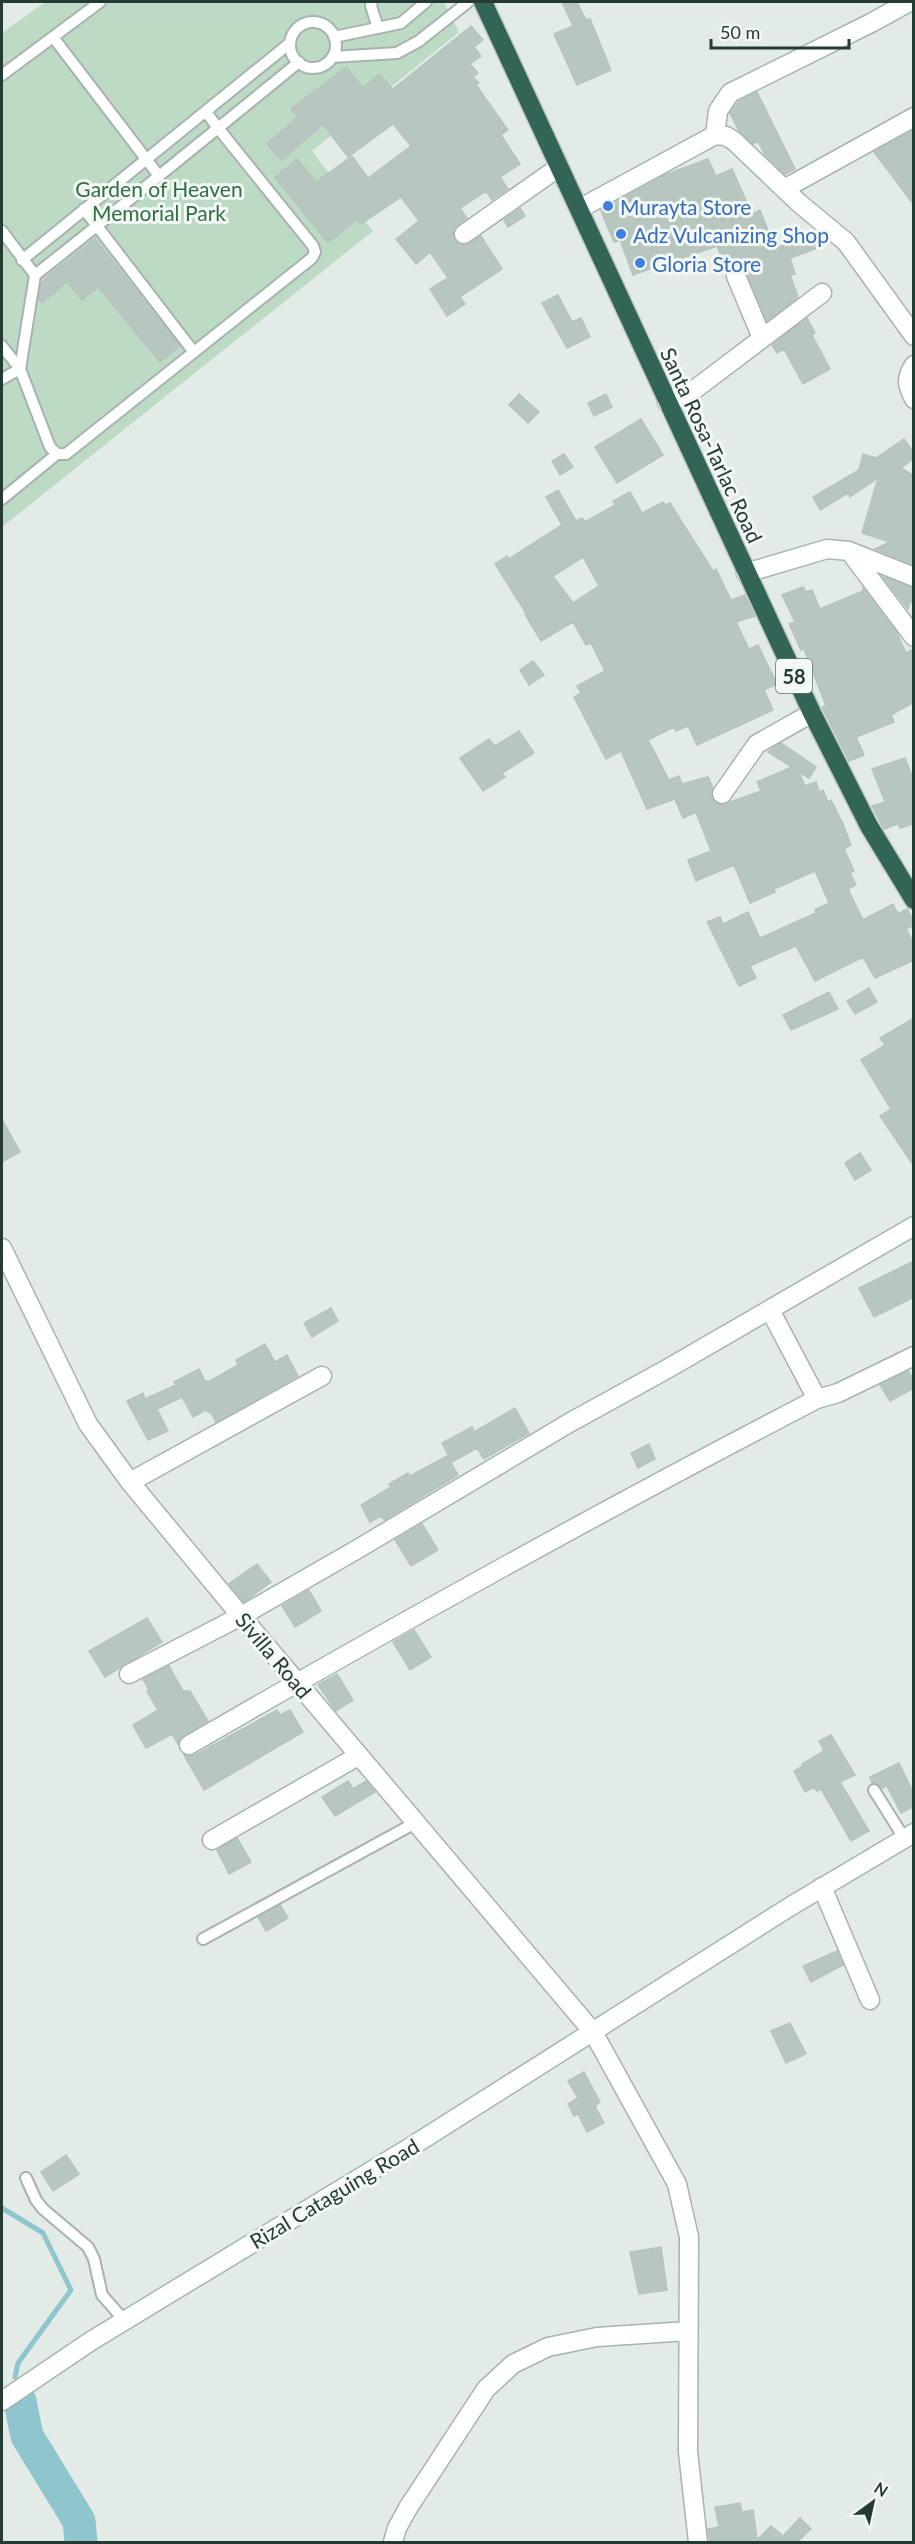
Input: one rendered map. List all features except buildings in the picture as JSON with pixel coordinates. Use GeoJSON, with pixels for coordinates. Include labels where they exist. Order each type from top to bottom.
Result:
{"type":"FeatureCollection","features":[{"type":"Feature","properties":{"kind":"highway","name":"Santa Rosa-Tarlac Road"},"geometry":{"type":"LineString","coordinates":[[483,2],[812,713],[869,826],[914,900]]}},
{"type":"Feature","properties":{"kind":"street"},"geometry":{"type":"LineString","coordinates":[[715,135],[718,111],[730,93],[910,7]]}},
{"type":"Feature","properties":{"kind":"street"},"geometry":{"type":"LineString","coordinates":[[784,189],[914,117]]}},
{"type":"Feature","properties":{"kind":"street"},"geometry":{"type":"LineString","coordinates":[[579,210],[715,135],[726,136],[852,249],[914,336]]}},
{"type":"Feature","properties":{"kind":"street"},"geometry":{"type":"LineString","coordinates":[[464,234],[559,167]]}},
{"type":"Feature","properties":{"kind":"street"},"geometry":{"type":"LineString","coordinates":[[736,276],[762,338]]}},
{"type":"Feature","properties":{"kind":"street"},"geometry":{"type":"LineString","coordinates":[[667,402],[694,390],[822,293]]}},
{"type":"Feature","properties":{"kind":"street"},"geometry":{"type":"LineString","coordinates":[[914,365],[907,376],[906,383],[914,399]]}},
{"type":"Feature","properties":{"kind":"street"},"geometry":{"type":"LineString","coordinates":[[746,573],[827,549],[849,551],[914,577]]}},
{"type":"Feature","properties":{"kind":"street"},"geometry":{"type":"LineString","coordinates":[[849,551],[914,638]]}},
{"type":"Feature","properties":{"kind":"street"},"geometry":{"type":"LineString","coordinates":[[722,794],[757,744],[812,713]]}},
{"type":"Feature","properties":{"kind":"street"},"geometry":{"type":"LineString","coordinates":[[129,1674],[241,1616],[568,1423],[914,1226]]}},
{"type":"Feature","properties":{"kind":"street","name":"Sivilla Road"},"geometry":{"type":"LineString","coordinates":[[2,1248],[77,1407],[130,1482],[358,1756],[593,2032],[677,2184],[689,2237],[688,2452],[698,2542]]}},
{"type":"Feature","properties":{"kind":"street"},"geometry":{"type":"LineString","coordinates":[[770,1310],[817,1399]]}},
{"type":"Feature","properties":{"kind":"street"},"geometry":{"type":"LineString","coordinates":[[189,1745],[297,1682],[716,1451],[817,1399],[838,1393],[914,1356]]}},
{"type":"Feature","properties":{"kind":"street"},"geometry":{"type":"LineString","coordinates":[[130,1482],[322,1376]]}},
{"type":"Feature","properties":{"kind":"street"},"geometry":{"type":"LineString","coordinates":[[212,1840],[358,1756]]}},
{"type":"Feature","properties":{"kind":"street","name":"Rizal Cataguing Road"},"geometry":{"type":"LineString","coordinates":[[2,2400],[124,2320],[409,2148],[822,1887],[909,1836]]}},
{"type":"Feature","properties":{"kind":"street"},"geometry":{"type":"LineString","coordinates":[[822,1887],[870,2000]]}},
{"type":"Feature","properties":{"kind":"street"},"geometry":{"type":"LineString","coordinates":[[393,2542],[397,2528],[408,2508],[486,2389],[513,2364],[548,2347],[597,2337],[688,2331]]}},
{"type":"Feature","properties":{"kind":"lane"},"geometry":{"type":"LineString","coordinates":[[2,75],[100,2]]}},
{"type":"Feature","properties":{"kind":"lane"},"geometry":{"type":"LineString","coordinates":[[372,2],[371,6],[378,28]]}},
{"type":"Feature","properties":{"kind":"lane"},"geometry":{"type":"LineString","coordinates":[[334,37],[402,23],[426,2]]}},
{"type":"Feature","properties":{"kind":"lane"},"geometry":{"type":"LineString","coordinates":[[332,57],[397,53],[419,41],[468,2]]}},
{"type":"Feature","properties":{"kind":"lane"},"geometry":{"type":"LineString","coordinates":[[22,260],[290,44],[296,29],[309,22],[324,25],[334,37],[336,47],[332,57],[325,64],[308,67],[299,63],[292,54],[290,44]]}},
{"type":"Feature","properties":{"kind":"lane"},"geometry":{"type":"LineString","coordinates":[[53,37],[159,176]]}},
{"type":"Feature","properties":{"kind":"lane"},"geometry":{"type":"LineString","coordinates":[[20,369],[34,275],[299,63]]}},
{"type":"Feature","properties":{"kind":"lane"},"geometry":{"type":"LineString","coordinates":[[2,499],[57,454],[66,454],[312,258],[315,252],[313,246],[206,112]]}},
{"type":"Feature","properties":{"kind":"lane"},"geometry":{"type":"LineString","coordinates":[[84,209],[194,351]]}},
{"type":"Feature","properties":{"kind":"lane"},"geometry":{"type":"LineString","coordinates":[[2,231],[34,275]]}},
{"type":"Feature","properties":{"kind":"lane"},"geometry":{"type":"LineString","coordinates":[[2,346],[20,369],[50,447],[57,454]]}},
{"type":"Feature","properties":{"kind":"lane"},"geometry":{"type":"LineString","coordinates":[[2,379],[20,369]]}},
{"type":"Feature","properties":{"kind":"lane"},"geometry":{"type":"LineString","coordinates":[[874,1790],[909,1836]]}},
{"type":"Feature","properties":{"kind":"lane"},"geometry":{"type":"LineString","coordinates":[[203,1939],[415,1823]]}},
{"type":"Feature","properties":{"kind":"lane"},"geometry":{"type":"LineString","coordinates":[[26,2178],[36,2200],[43,2209],[88,2247],[94,2259],[102,2295],[124,2320]]}},
{"type":"Feature","properties":{"kind":"green space","name":"Garden of Heaven Memorial Park"},"geometry":{"type":"Polygon","coordinates":[[[45,2],[444,2],[459,32],[312,151],[373,231],[2,527],[2,33],[45,2]]]}},
{"type":"Feature","properties":{"kind":"waterway"},"geometry":{"type":"LineString","coordinates":[[2,2208],[43,2233],[71,2290],[18,2363],[15,2377]]}},
{"type":"Feature","properties":{"kind":"waterway"},"geometry":{"type":"LineString","coordinates":[[20,2401],[27,2436],[79,2521],[81,2542]]}},
{"type":"Feature","properties":{"kind":"place","name":"Murayta Store"},"geometry":{"type":"Point","coordinates":[608,206]}},
{"type":"Feature","properties":{"kind":"place","name":"Adz Vulcanizing Shop"},"geometry":{"type":"Point","coordinates":[621,234]}},
{"type":"Feature","properties":{"kind":"place","name":"Gloria Store"},"geometry":{"type":"Point","coordinates":[640,263]}}]}
